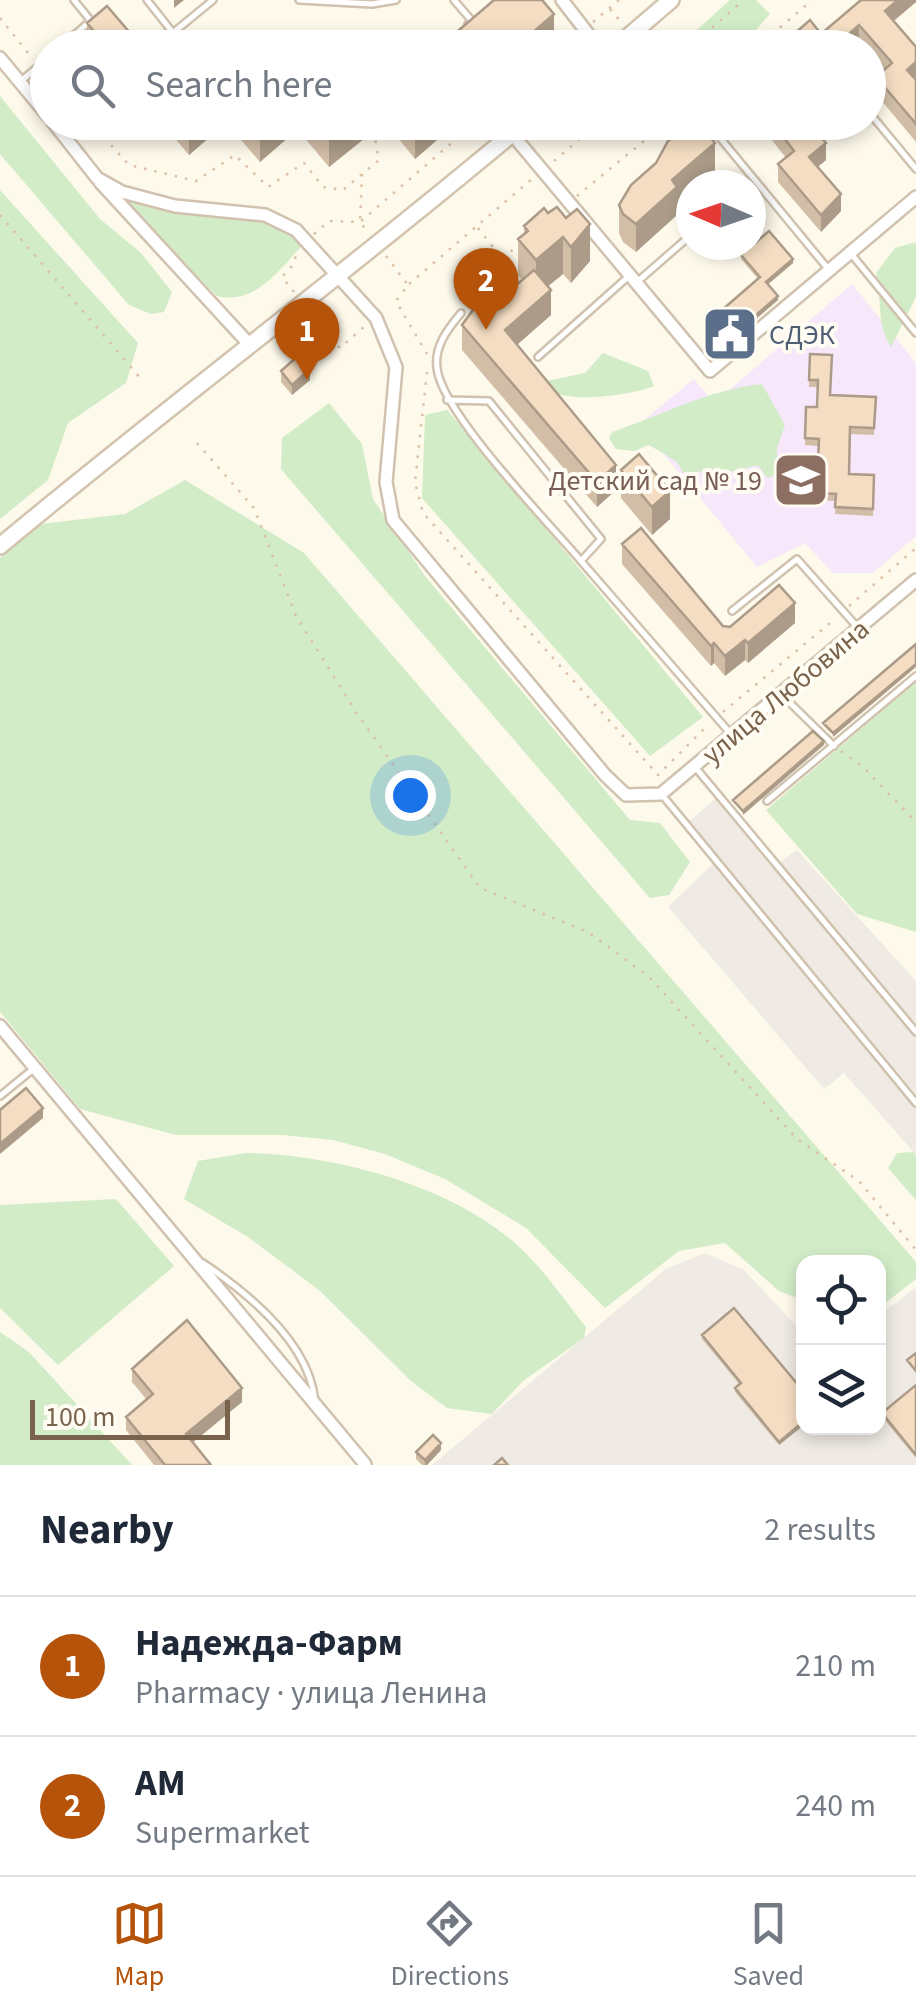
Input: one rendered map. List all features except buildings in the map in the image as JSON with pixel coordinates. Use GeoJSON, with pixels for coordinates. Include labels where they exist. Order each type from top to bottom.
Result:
{"type":"FeatureCollection","features":[{"type":"Feature","properties":{"kind":"main road"},"geometry":{"type":"LineString","coordinates":[[636,30],[671,0]]}},
{"type":"Feature","properties":{"kind":"main road"},"geometry":{"type":"LineString","coordinates":[[0,546],[252,342],[379,247],[505,140]]}},
{"type":"Feature","properties":{"kind":"street"},"geometry":{"type":"LineString","coordinates":[[562,0],[585,30]]}},
{"type":"Feature","properties":{"kind":"street"},"geometry":{"type":"LineString","coordinates":[[0,58],[30,94]]}},
{"type":"Feature","properties":{"kind":"street"},"geometry":{"type":"LineString","coordinates":[[67,140],[122,212],[252,342]]}},
{"type":"Feature","properties":{"kind":"street"},"geometry":{"type":"LineString","coordinates":[[517,140],[710,370],[916,197]]}},
{"type":"Feature","properties":{"kind":"street"},"geometry":{"type":"LineString","coordinates":[[97,178],[147,202],[265,215],[296,230],[338,275],[376,318],[393,350],[396,367],[386,482],[393,520],[605,775],[626,795],[656,796]]}},
{"type":"Feature","properties":{"kind":"street","name":"улица Любовина"},"geometry":{"type":"LineString","coordinates":[[656,796],[916,580]]}},
{"type":"Feature","properties":{"kind":"street"},"geometry":{"type":"LineString","coordinates":[[0,1026],[365,1464]]}},
{"type":"Feature","properties":{"kind":"lane"},"geometry":{"type":"LineString","coordinates":[[74,0],[90,20]]}},
{"type":"Feature","properties":{"kind":"lane"},"geometry":{"type":"LineString","coordinates":[[147,0],[172,30]]}},
{"type":"Feature","properties":{"kind":"lane"},"geometry":{"type":"LineString","coordinates":[[176,30],[214,0]]}},
{"type":"Feature","properties":{"kind":"lane"},"geometry":{"type":"LineString","coordinates":[[299,0],[372,4],[396,0]]}},
{"type":"Feature","properties":{"kind":"lane"},"geometry":{"type":"LineString","coordinates":[[454,0],[472,20],[460,30]]}},
{"type":"Feature","properties":{"kind":"lane"},"geometry":{"type":"LineString","coordinates":[[79,30],[102,10]]}},
{"type":"Feature","properties":{"kind":"lane"},"geometry":{"type":"LineString","coordinates":[[20,82],[30,74]]}},
{"type":"Feature","properties":{"kind":"lane"},"geometry":{"type":"LineString","coordinates":[[886,133],[916,169]]}},
{"type":"Feature","properties":{"kind":"lane"},"geometry":{"type":"LineString","coordinates":[[722,140],[829,270]]}},
{"type":"Feature","properties":{"kind":"lane"},"geometry":{"type":"LineString","coordinates":[[538,357],[676,246]]}},
{"type":"Feature","properties":{"kind":"lane"},"geometry":{"type":"LineString","coordinates":[[850,252],[916,333]]}},
{"type":"Feature","properties":{"kind":"lane"},"geometry":{"type":"LineString","coordinates":[[461,313],[444,335],[436,364],[447,400],[732,735]]}},
{"type":"Feature","properties":{"kind":"lane"},"geometry":{"type":"LineString","coordinates":[[447,400],[489,402],[600,539],[581,561]]}},
{"type":"Feature","properties":{"kind":"lane"},"geometry":{"type":"LineString","coordinates":[[732,612],[797,559],[858,629]]}},
{"type":"Feature","properties":{"kind":"lane"},"geometry":{"type":"LineString","coordinates":[[767,801],[916,676]]}},
{"type":"Feature","properties":{"kind":"lane"},"geometry":{"type":"LineString","coordinates":[[781,694],[834,746]]}},
{"type":"Feature","properties":{"kind":"lane"},"geometry":{"type":"LineString","coordinates":[[695,767],[916,1032]]}},
{"type":"Feature","properties":{"kind":"lane"},"geometry":{"type":"LineString","coordinates":[[656,796],[916,1103]]}},
{"type":"Feature","properties":{"kind":"lane"},"geometry":{"type":"LineString","coordinates":[[0,1096],[34,1068]]}},
{"type":"Feature","properties":{"kind":"lane"},"geometry":{"type":"LineString","coordinates":[[187,1251],[228,1280],[292,1344],[314,1385],[316,1405]]}},
{"type":"Feature","properties":{"kind":"path"},"geometry":{"type":"LineString","coordinates":[[709,30],[744,0]]}},
{"type":"Feature","properties":{"kind":"path"},"geometry":{"type":"LineString","coordinates":[[777,30],[812,0]]}},
{"type":"Feature","properties":{"kind":"path"},"geometry":{"type":"LineString","coordinates":[[0,18],[30,55]]}},
{"type":"Feature","properties":{"kind":"path"},"geometry":{"type":"LineString","coordinates":[[106,140],[129,165],[196,181],[235,155],[268,187],[304,163],[322,187],[344,190],[379,160],[375,140]]}},
{"type":"Feature","properties":{"kind":"path"},"geometry":{"type":"LineString","coordinates":[[335,222],[360,222],[455,140]]}},
{"type":"Feature","properties":{"kind":"path"},"geometry":{"type":"LineString","coordinates":[[408,285],[578,140]]}},
{"type":"Feature","properties":{"kind":"path"},"geometry":{"type":"LineString","coordinates":[[569,203],[645,140]]}},
{"type":"Feature","properties":{"kind":"path"},"geometry":{"type":"LineString","coordinates":[[360,222],[362,174]]}},
{"type":"Feature","properties":{"kind":"path"},"geometry":{"type":"LineString","coordinates":[[0,215],[142,380]]}},
{"type":"Feature","properties":{"kind":"path"},"geometry":{"type":"LineString","coordinates":[[476,226],[502,258]]}},
{"type":"Feature","properties":{"kind":"path"},"geometry":{"type":"LineString","coordinates":[[461,313],[460,293],[529,236]]}},
{"type":"Feature","properties":{"kind":"path"},"geometry":{"type":"LineString","coordinates":[[197,443],[254,508],[296,616],[356,712],[480,888],[588,932],[649,977],[797,1140],[859,1181],[916,1250]]}},
{"type":"Feature","properties":{"kind":"path"},"geometry":{"type":"LineString","coordinates":[[834,746],[864,767],[916,822]]}},
{"type":"Feature","properties":{"kind":"shaded area","name":"Детский сад № 19"},"geometry":{"type":"Polygon","coordinates":[[[852,284],[916,363],[916,536],[873,573],[833,573],[805,543],[757,567],[639,424],[694,379],[714,403],[852,284]]]}},
{"type":"Feature","properties":{"kind":"shaded area"},"geometry":{"type":"Polygon","coordinates":[[[716,798],[772,868],[797,850],[916,981],[916,1155],[844,1073],[824,1089],[668,907],[717,860],[686,824],[716,798]]]}},
{"type":"Feature","properties":{"kind":"shaded area"},"geometry":{"type":"Polygon","coordinates":[[[705,1253],[744,1270],[796,1326],[796,1435],[886,1435],[886,1311],[916,1287],[916,1465],[432,1465],[666,1269],[705,1253]]]}},
{"type":"Feature","properties":{"kind":"green space"},"geometry":{"type":"Polygon","coordinates":[[[730,0],[756,0],[770,14],[756,30],[697,30],[730,0]]]}},
{"type":"Feature","properties":{"kind":"green space"},"geometry":{"type":"Polygon","coordinates":[[[0,96],[30,133],[30,140],[36,140],[100,219],[141,253],[172,292],[164,312],[151,314],[129,305],[0,154],[0,96]]]}},
{"type":"Feature","properties":{"kind":"green space"},"geometry":{"type":"Polygon","coordinates":[[[0,190],[138,343],[126,383],[68,423],[48,480],[0,519],[0,190]]]}},
{"type":"Feature","properties":{"kind":"green space"},"geometry":{"type":"Polygon","coordinates":[[[122,192],[265,215],[307,240],[257,289],[245,295],[217,296],[119,198],[122,192]]]}},
{"type":"Feature","properties":{"kind":"green space"},"geometry":{"type":"Polygon","coordinates":[[[916,242],[916,297],[891,347],[881,319],[876,273],[895,248],[916,242]]]}},
{"type":"Feature","properties":{"kind":"green space"},"geometry":{"type":"Polygon","coordinates":[[[603,353],[648,371],[654,386],[585,397],[550,390],[547,381],[585,373],[603,353]]]}},
{"type":"Feature","properties":{"kind":"green space"},"geometry":{"type":"Polygon","coordinates":[[[762,384],[785,425],[777,448],[778,474],[767,478],[758,465],[736,471],[683,472],[676,461],[649,445],[634,451],[616,449],[609,438],[612,432],[704,397],[762,384]]]}},
{"type":"Feature","properties":{"kind":"green space"},"geometry":{"type":"Polygon","coordinates":[[[329,403],[362,444],[373,499],[425,576],[630,820],[660,823],[690,862],[669,895],[650,898],[281,469],[282,438],[329,403]]]}},
{"type":"Feature","properties":{"kind":"green space"},"geometry":{"type":"Polygon","coordinates":[[[447,410],[703,717],[650,756],[422,498],[425,415],[447,410]]]}},
{"type":"Feature","properties":{"kind":"green space"},"geometry":{"type":"Polygon","coordinates":[[[185,480],[304,553],[916,1262],[916,1279],[886,1303],[886,1255],[796,1255],[796,1297],[779,1291],[725,1243],[679,1251],[605,1308],[526,1228],[445,1179],[385,1154],[333,1140],[283,1135],[176,1135],[80,1109],[0,1012],[0,558],[41,524],[125,514],[185,480]]]}},
{"type":"Feature","properties":{"kind":"green space"},"geometry":{"type":"Polygon","coordinates":[[[916,682],[916,932],[857,914],[766,810],[916,682]]]}},
{"type":"Feature","properties":{"kind":"green space"},"geometry":{"type":"Polygon","coordinates":[[[913,1152],[916,1200],[888,1168],[897,1153],[913,1152]]]}},
{"type":"Feature","properties":{"kind":"green space"},"geometry":{"type":"Polygon","coordinates":[[[246,1153],[316,1159],[353,1167],[459,1205],[527,1254],[586,1327],[584,1338],[523,1381],[492,1414],[447,1408],[411,1381],[319,1290],[248,1237],[184,1199],[198,1161],[246,1153]]]}},
{"type":"Feature","properties":{"kind":"green space"},"geometry":{"type":"Polygon","coordinates":[[[116,1199],[174,1266],[58,1365],[0,1308],[0,1205],[116,1199]]]}},
{"type":"Feature","properties":{"kind":"green space"},"geometry":{"type":"Polygon","coordinates":[[[0,1332],[29,1352],[132,1465],[0,1465],[0,1332]]]}},
{"type":"Feature","properties":{"kind":"place","name":"АМ"},"geometry":{"type":"Point","coordinates":[486,330]}},
{"type":"Feature","properties":{"kind":"place","name":"СДЭК"},"geometry":{"type":"Point","coordinates":[730,334]}},
{"type":"Feature","properties":{"kind":"place","name":"Надежда-Фарм"},"geometry":{"type":"Point","coordinates":[307,380]}},
{"type":"Feature","properties":{"kind":"place","name":"Детский сад № 19"},"geometry":{"type":"Point","coordinates":[801,480]}}]}
